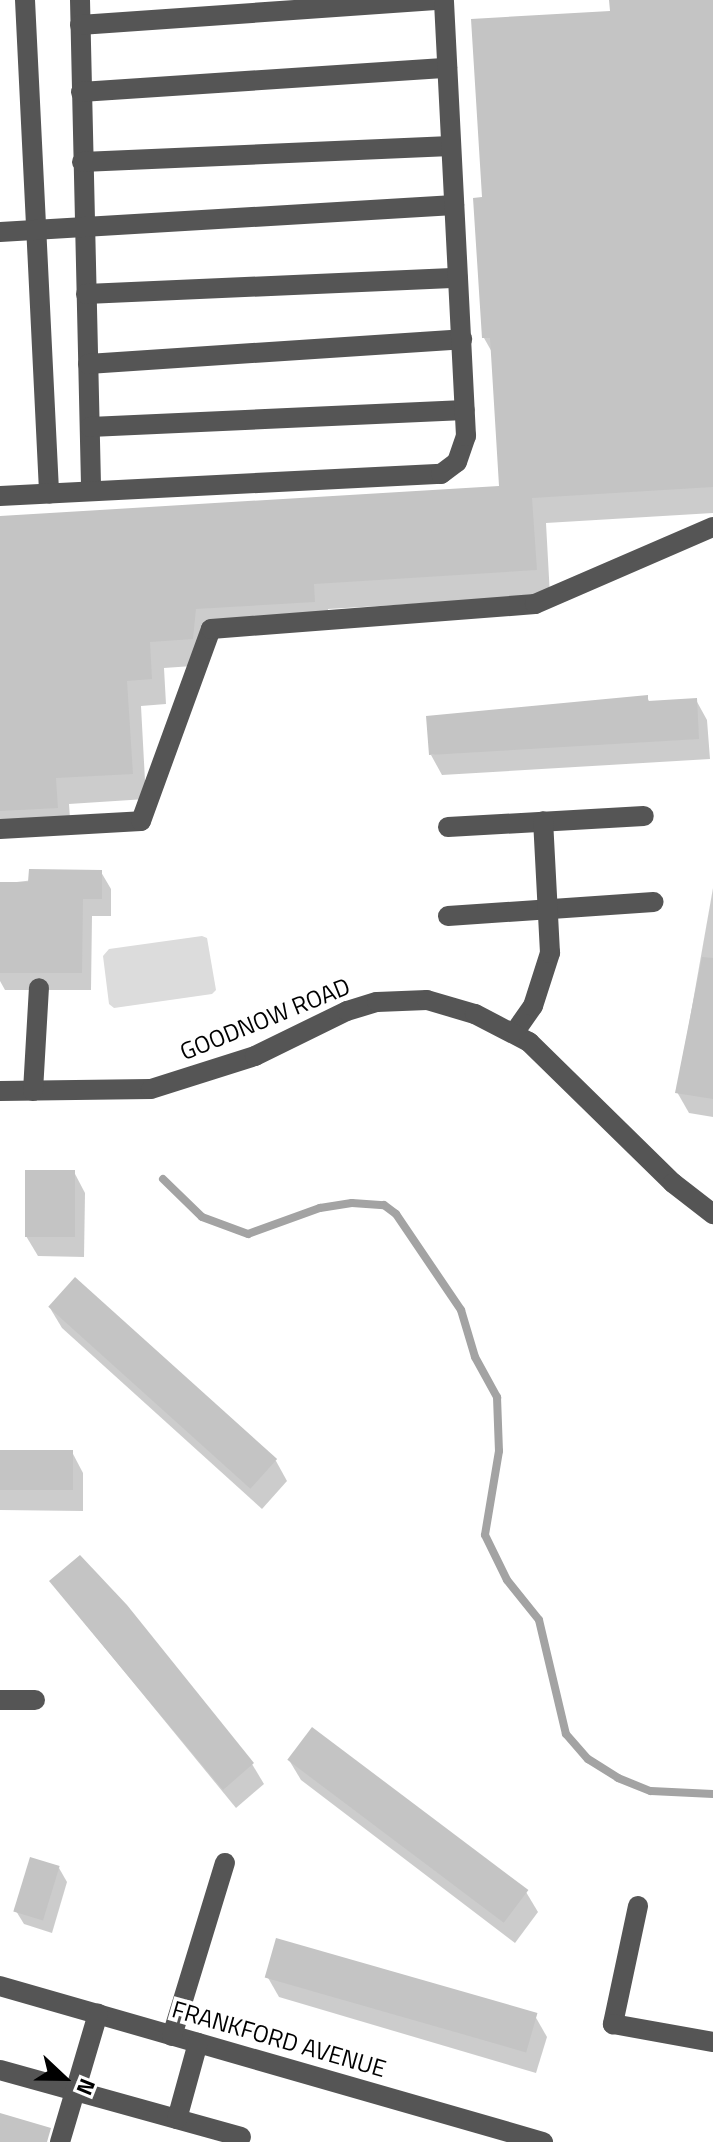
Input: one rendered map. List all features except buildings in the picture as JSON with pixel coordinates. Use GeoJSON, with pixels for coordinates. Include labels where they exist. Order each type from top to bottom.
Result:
{"type":"FeatureCollection","features":[{"type":"Feature","properties":{"kind":"street"},"geometry":{"type":"LineString","coordinates":[[25,0],[49,493]]}},
{"type":"Feature","properties":{"kind":"street"},"geometry":{"type":"LineString","coordinates":[[80,0],[91,491]]}},
{"type":"Feature","properties":{"kind":"street"},"geometry":{"type":"LineString","coordinates":[[0,496],[441,474],[464,450],[462,339],[442,0],[80,25]]}},
{"type":"Feature","properties":{"kind":"street"},"geometry":{"type":"LineString","coordinates":[[81,92],[447,68]]}},
{"type":"Feature","properties":{"kind":"street"},"geometry":{"type":"LineString","coordinates":[[82,162],[451,146]]}},
{"type":"Feature","properties":{"kind":"street"},"geometry":{"type":"LineString","coordinates":[[0,232],[85,230],[454,205]]}},
{"type":"Feature","properties":{"kind":"street"},"geometry":{"type":"LineString","coordinates":[[86,294],[458,278]]}},
{"type":"Feature","properties":{"kind":"street"},"geometry":{"type":"LineString","coordinates":[[88,364],[462,339]]}},
{"type":"Feature","properties":{"kind":"street"},"geometry":{"type":"LineString","coordinates":[[90,427],[465,410]]}},
{"type":"Feature","properties":{"kind":"street"},"geometry":{"type":"LineString","coordinates":[[0,829],[141,821],[211,629],[535,604],[713,527]]}},
{"type":"Feature","properties":{"kind":"street"},"geometry":{"type":"LineString","coordinates":[[448,827],[644,816]]}},
{"type":"Feature","properties":{"kind":"street"},"geometry":{"type":"LineString","coordinates":[[514,1033],[543,983],[550,953],[543,821]]}},
{"type":"Feature","properties":{"kind":"street"},"geometry":{"type":"LineString","coordinates":[[448,916],[654,902]]}},
{"type":"Feature","properties":{"kind":"street"},"geometry":{"type":"LineString","coordinates":[[33,1091],[39,988]]}},
{"type":"Feature","properties":{"kind":"street","name":"GOODNOW ROAD"},"geometry":{"type":"LineString","coordinates":[[0,1091],[151,1089],[201,1077],[377,1002],[440,1003],[514,1033],[554,1063],[673,1183],[713,1214]]}},
{"type":"Feature","properties":{"kind":"street"},"geometry":{"type":"LineString","coordinates":[[0,1700],[35,1700]]}},
{"type":"Feature","properties":{"kind":"street"},"geometry":{"type":"LineString","coordinates":[[172,2036],[225,1863]]}},
{"type":"Feature","properties":{"kind":"street"},"geometry":{"type":"LineString","coordinates":[[638,1906],[613,2024],[713,2042]]}},
{"type":"Feature","properties":{"kind":"street","name":"FRANKFORD AVENUE"},"geometry":{"type":"LineString","coordinates":[[0,1986],[543,2142]]}},
{"type":"Feature","properties":{"kind":"street"},"geometry":{"type":"LineString","coordinates":[[60,2142],[98,2014]]}},
{"type":"Feature","properties":{"kind":"street"},"geometry":{"type":"LineString","coordinates":[[177,2119],[198,2043]]}},
{"type":"Feature","properties":{"kind":"street"},"geometry":{"type":"LineString","coordinates":[[0,2070],[241,2137]]}},
{"type":"Feature","properties":{"kind":"shaded area"},"geometry":{"type":"Polygon","coordinates":[[[202,936],[207,938],[216,990],[212,994],[114,1008],[109,1004],[103,956],[109,949],[202,936]]]}},
{"type":"Feature","properties":{"kind":"waterway"},"geometry":{"type":"LineString","coordinates":[[163,1179],[202,1217],[248,1234],[320,1208],[352,1203],[384,1205],[396,1214],[461,1310],[475,1357],[497,1397],[499,1451],[485,1535],[507,1580],[539,1620],[566,1734],[588,1759],[618,1778],[651,1791],[713,1794]]}}]}
